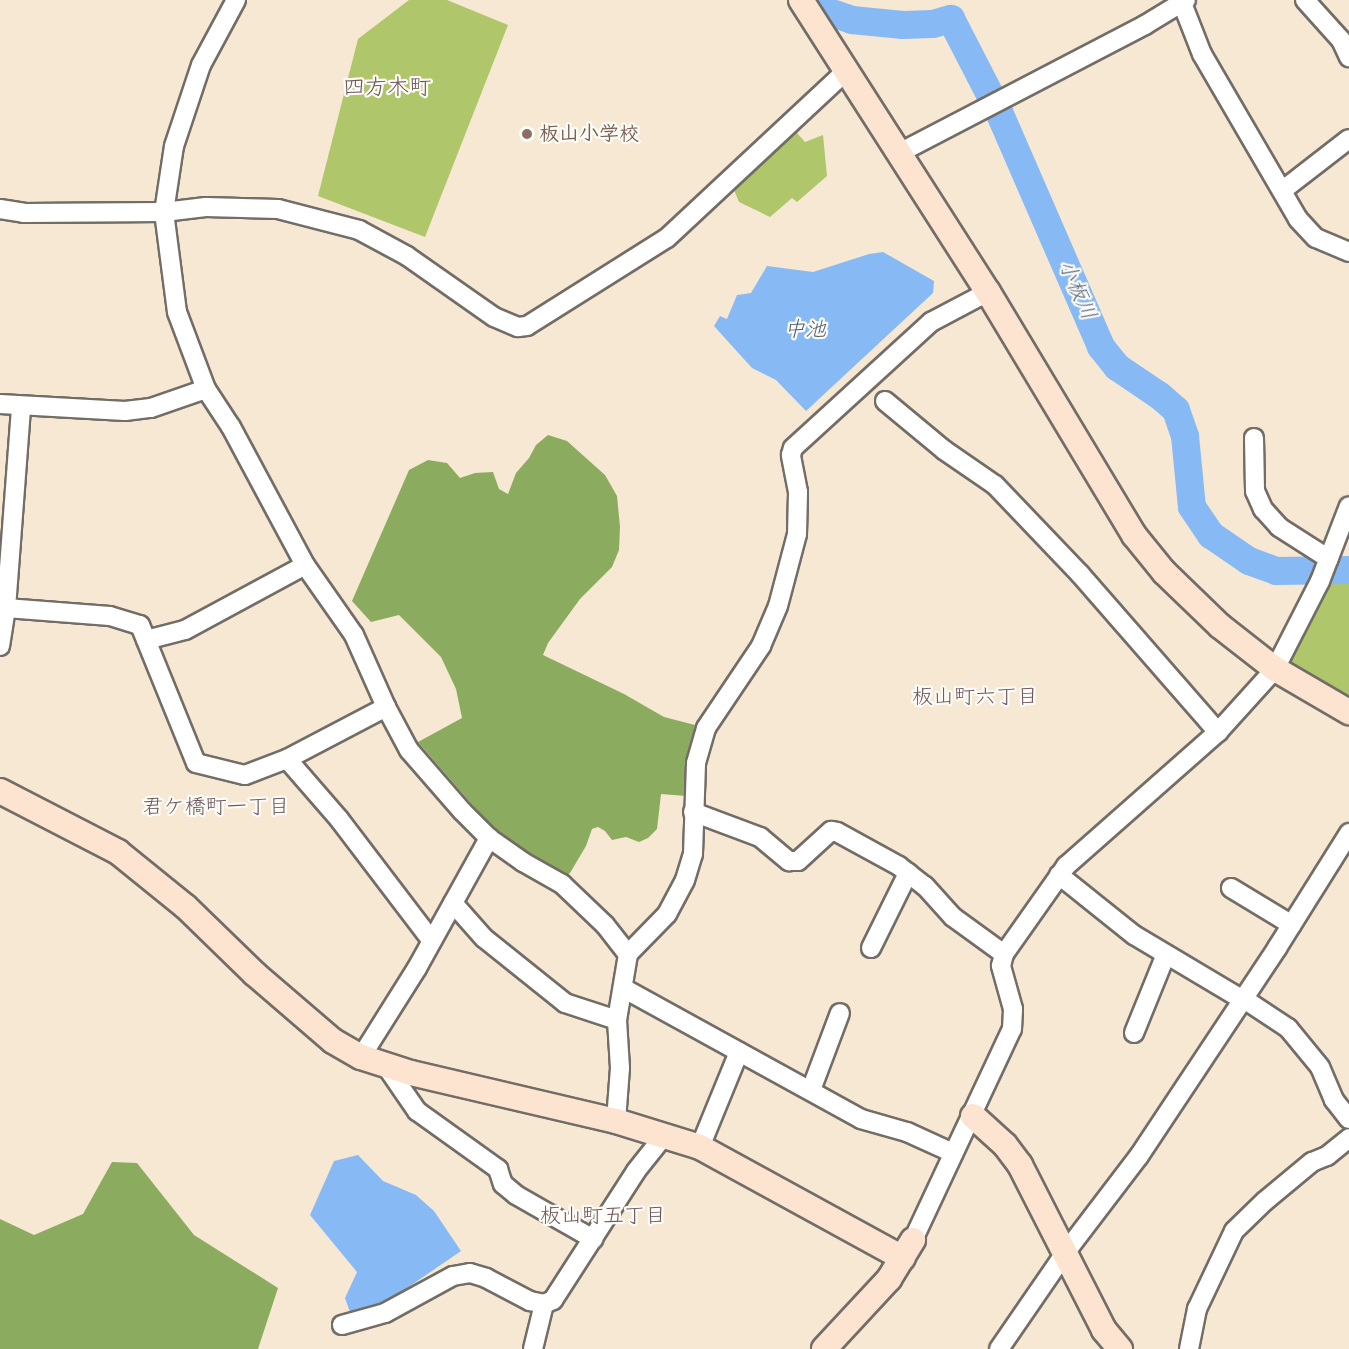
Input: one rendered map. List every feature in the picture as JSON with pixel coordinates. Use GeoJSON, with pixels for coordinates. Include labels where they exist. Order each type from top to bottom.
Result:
{"type":"FeatureCollection","features":[{"type":"Feature","properties":{"kind":"street"},"geometry":{"type":"LineString","coordinates":[[236,0],[201,64],[174,146],[164,212],[177,312],[206,389],[231,427],[305,565],[354,635],[386,707],[410,750],[462,811],[489,838],[562,885],[605,926],[628,954]]}},
{"type":"Feature","properties":{"kind":"street"},"geometry":{"type":"LineString","coordinates":[[801,0],[988,292],[1134,535],[1183,591],[1220,626],[1275,669],[1349,712]]}},
{"type":"Feature","properties":{"kind":"street"},"geometry":{"type":"LineString","coordinates":[[1305,0],[1335,32],[1349,57]]}},
{"type":"Feature","properties":{"kind":"street"},"geometry":{"type":"LineString","coordinates":[[899,153],[1145,25],[1184,2],[1202,54],[1298,219],[1316,238],[1349,252]]}},
{"type":"Feature","properties":{"kind":"street"},"geometry":{"type":"LineString","coordinates":[[0,209],[24,213],[164,212],[206,207],[278,209],[359,230],[407,256],[494,317],[518,327],[527,326],[668,238],[845,72]]}},
{"type":"Feature","properties":{"kind":"street"},"geometry":{"type":"LineString","coordinates":[[1283,190],[1349,139]]}},
{"type":"Feature","properties":{"kind":"street"},"geometry":{"type":"LineString","coordinates":[[616,1121],[620,1068],[617,1020],[628,954],[667,914],[685,880],[693,854],[696,763],[706,728],[761,646],[778,606],[797,534],[798,492],[791,455],[794,448],[931,322],[988,292]]}},
{"type":"Feature","properties":{"kind":"street"},"geometry":{"type":"LineString","coordinates":[[0,404],[125,411],[151,408],[206,389]]}},
{"type":"Feature","properties":{"kind":"street"},"geometry":{"type":"LineString","coordinates":[[885,400],[944,450],[995,485],[1080,574],[1218,732]]}},
{"type":"Feature","properties":{"kind":"street"},"geometry":{"type":"LineString","coordinates":[[0,646],[6,608],[21,406]]}},
{"type":"Feature","properties":{"kind":"street"},"geometry":{"type":"LineString","coordinates":[[1254,438],[1255,491],[1263,509],[1279,527],[1329,559]]}},
{"type":"Feature","properties":{"kind":"street"},"geometry":{"type":"LineString","coordinates":[[824,1349],[869,1304],[908,1249],[973,1116],[1012,1029],[1013,1009],[1001,966],[1004,954],[1066,866],[1218,732],[1275,669],[1320,581],[1349,506]]}},
{"type":"Feature","properties":{"kind":"street"},"geometry":{"type":"LineString","coordinates":[[146,640],[185,630],[305,565]]}},
{"type":"Feature","properties":{"kind":"street"},"geometry":{"type":"LineString","coordinates":[[6,608],[110,616],[140,625],[196,763],[245,775],[287,759],[386,707]]}},
{"type":"Feature","properties":{"kind":"street"},"geometry":{"type":"LineString","coordinates":[[287,759],[339,819],[432,941]]}},
{"type":"Feature","properties":{"kind":"street"},"geometry":{"type":"LineString","coordinates":[[0,791],[118,852],[186,907],[255,974],[333,1041],[361,1058],[616,1121],[700,1147],[908,1249]]}},
{"type":"Feature","properties":{"kind":"street"},"geometry":{"type":"LineString","coordinates":[[693,812],[760,837],[789,861],[798,861],[831,831],[837,831],[908,873],[925,886],[953,917],[1004,954]]}},
{"type":"Feature","properties":{"kind":"street"},"geometry":{"type":"LineString","coordinates":[[999,1349],[1065,1253],[1139,1156],[1292,925],[1349,833]]}},
{"type":"Feature","properties":{"kind":"street"},"geometry":{"type":"LineString","coordinates":[[361,1058],[432,941],[489,838]]}},
{"type":"Feature","properties":{"kind":"street"},"geometry":{"type":"LineString","coordinates":[[871,948],[908,873]]}},
{"type":"Feature","properties":{"kind":"street"},"geometry":{"type":"LineString","coordinates":[[1059,875],[1123,927],[1288,1028],[1320,1067],[1334,1100],[1349,1119]]}},
{"type":"Feature","properties":{"kind":"street"},"geometry":{"type":"LineString","coordinates":[[1231,888],[1292,925]]}},
{"type":"Feature","properties":{"kind":"street"},"geometry":{"type":"LineString","coordinates":[[453,903],[484,938],[564,1003],[617,1020]]}},
{"type":"Feature","properties":{"kind":"street"},"geometry":{"type":"LineString","coordinates":[[1134,1033],[1166,954]]}},
{"type":"Feature","properties":{"kind":"street"},"geometry":{"type":"LineString","coordinates":[[623,988],[861,1119],[907,1132],[954,1153]]}},
{"type":"Feature","properties":{"kind":"street"},"geometry":{"type":"LineString","coordinates":[[812,1090],[840,1013]]}},
{"type":"Feature","properties":{"kind":"street"},"geometry":{"type":"LineString","coordinates":[[700,1147],[739,1052]]}},
{"type":"Feature","properties":{"kind":"street"},"geometry":{"type":"LineString","coordinates":[[386,1066],[417,1111],[498,1169],[503,1184],[516,1196],[593,1239]]}},
{"type":"Feature","properties":{"kind":"street"},"geometry":{"type":"LineString","coordinates":[[973,1116],[1005,1145],[1020,1165],[1104,1330],[1120,1349]]}},
{"type":"Feature","properties":{"kind":"street"},"geometry":{"type":"LineString","coordinates":[[342,1325],[385,1313],[453,1276],[470,1273],[486,1278],[530,1300],[544,1304],[553,1300],[636,1171],[663,1137]]}},
{"type":"Feature","properties":{"kind":"street"},"geometry":{"type":"LineString","coordinates":[[1189,1349],[1197,1309],[1234,1231],[1265,1201],[1312,1162],[1327,1156],[1349,1138]]}},
{"type":"Feature","properties":{"kind":"street"},"geometry":{"type":"LineString","coordinates":[[533,1349],[544,1304]]}},
{"type":"Feature","properties":{"kind":"green space"},"geometry":{"type":"Polygon","coordinates":[[[409,0],[447,0],[508,25],[425,237],[318,196],[358,39],[409,0]]]}},
{"type":"Feature","properties":{"kind":"green space"},"geometry":{"type":"Polygon","coordinates":[[[796,132],[805,142],[823,135],[827,176],[797,202],[792,198],[770,217],[739,202],[734,190],[796,132]]]}},
{"type":"Feature","properties":{"kind":"green space"},"geometry":{"type":"Polygon","coordinates":[[[548,435],[567,441],[605,475],[617,496],[620,527],[619,550],[612,567],[580,599],[548,643],[543,655],[624,694],[664,717],[695,725],[686,796],[661,794],[657,829],[648,838],[639,842],[626,837],[612,840],[605,831],[598,827],[592,829],[586,846],[566,876],[495,831],[418,742],[462,718],[456,689],[441,657],[399,615],[371,622],[352,601],[409,470],[428,460],[447,463],[460,478],[475,473],[493,472],[499,489],[508,494],[516,473],[529,458],[536,445],[548,435]]]}},
{"type":"Feature","properties":{"kind":"green space"},"geometry":{"type":"Polygon","coordinates":[[[1332,576],[1349,579],[1349,703],[1284,666],[1332,576]]]}},
{"type":"Feature","properties":{"kind":"green space"},"geometry":{"type":"Polygon","coordinates":[[[112,1162],[137,1163],[194,1235],[278,1288],[258,1349],[0,1349],[0,1219],[34,1235],[83,1214],[112,1162]]]}},
{"type":"Feature","properties":{"kind":"water","name":"中池"},"geometry":{"type":"Polygon","coordinates":[[[883,252],[934,281],[933,293],[806,411],[776,380],[752,368],[714,326],[720,316],[727,319],[737,295],[751,293],[767,266],[813,272],[869,254],[883,252]]]}},
{"type":"Feature","properties":{"kind":"water"},"geometry":{"type":"Polygon","coordinates":[[[358,1155],[383,1181],[416,1195],[434,1211],[461,1251],[391,1299],[351,1315],[345,1298],[357,1272],[310,1215],[334,1161],[358,1155]]]}},
{"type":"Feature","properties":{"kind":"waterway","name":"小板川"},"geometry":{"type":"LineString","coordinates":[[817,0],[823,10],[852,20],[903,25],[933,24],[951,19],[999,112],[1101,347],[1117,367],[1160,396],[1176,410],[1185,436],[1192,507],[1211,535],[1249,561],[1276,571],[1349,570]]}},
{"type":"Feature","properties":{"kind":"place","name":"板山小学校"},"geometry":{"type":"Point","coordinates":[527,134]}},
{"type":"Feature","properties":{"kind":"district","name":"四方木町"},"geometry":{"type":"Point","coordinates":[387,89]}},
{"type":"Feature","properties":{"kind":"district","name":"板山町六丁目"},"geometry":{"type":"Point","coordinates":[975,697]}},
{"type":"Feature","properties":{"kind":"district","name":"君ケ橋町一丁目"},"geometry":{"type":"Point","coordinates":[216,807]}},
{"type":"Feature","properties":{"kind":"district","name":"板山町五丁目"},"geometry":{"type":"Point","coordinates":[603,1216]}}]}
